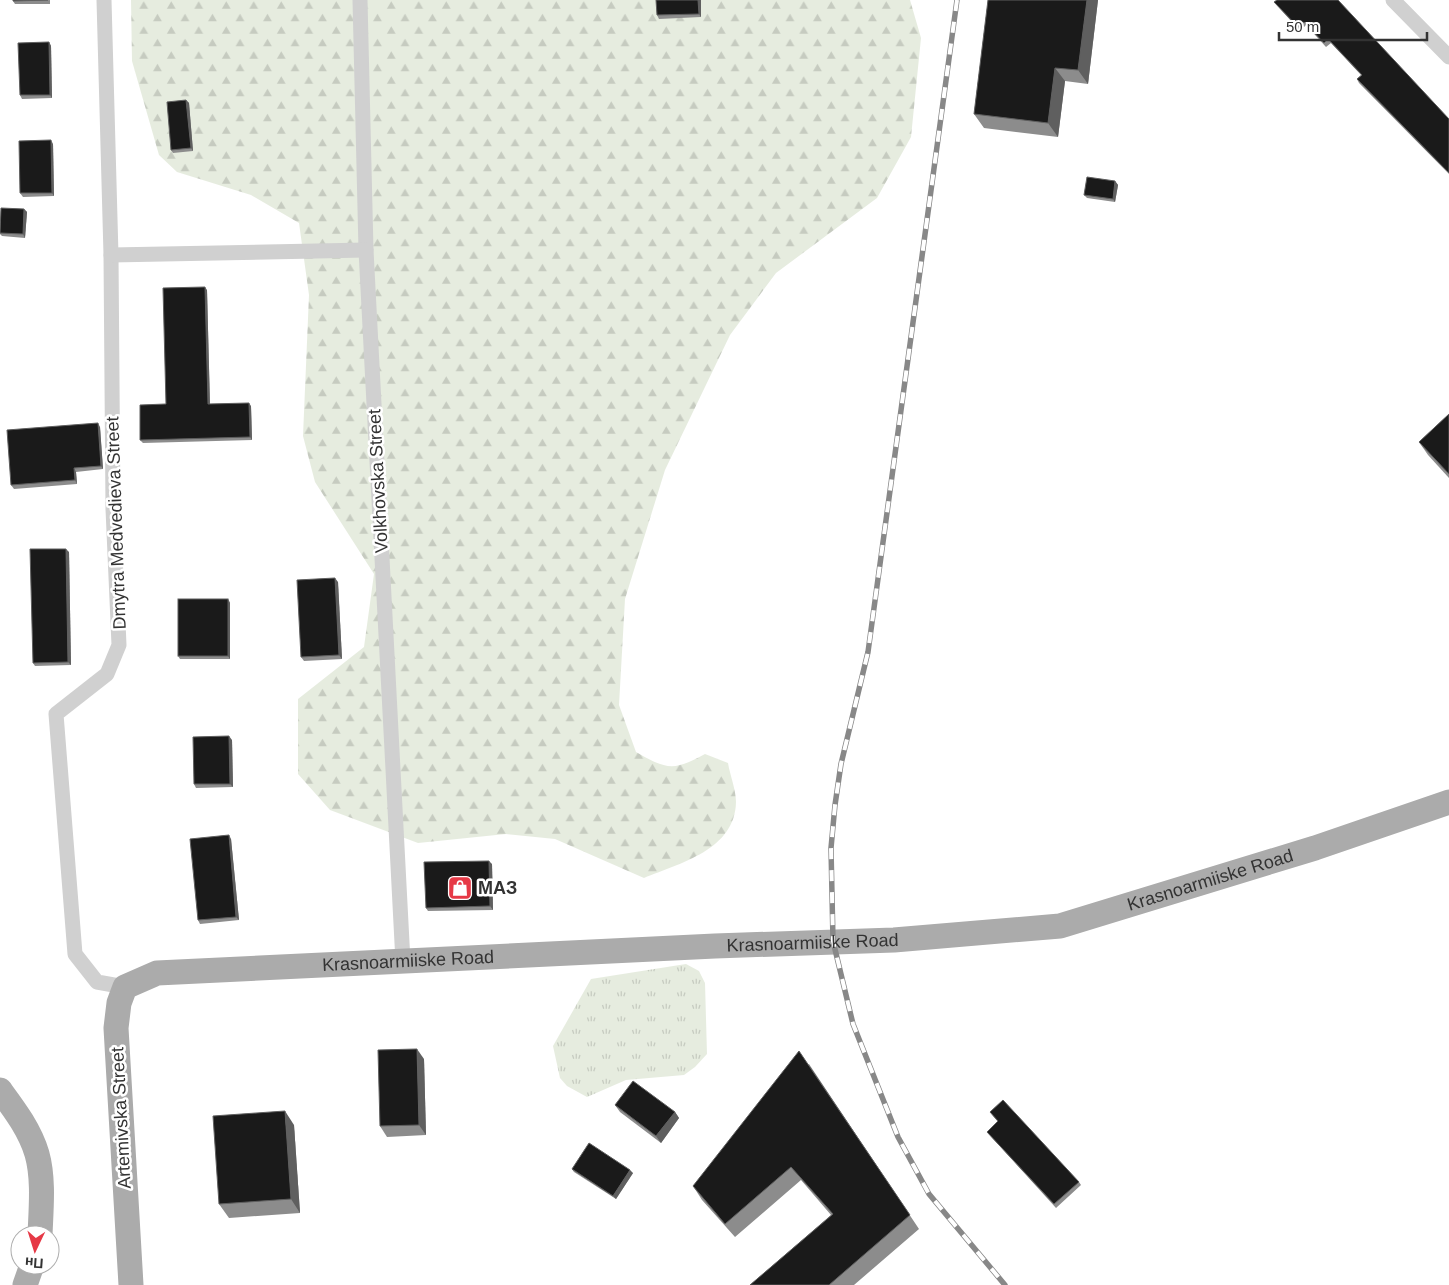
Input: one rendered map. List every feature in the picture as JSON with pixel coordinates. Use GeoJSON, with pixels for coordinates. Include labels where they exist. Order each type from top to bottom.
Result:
{"type":"FeatureCollection","features":[{"type":"Feature","properties":{"kind":"main road","name":"Krasnoarmiiske Road"},"geometry":{"type":"LineString","coordinates":[[126,987],[157,973],[714,946],[894,940],[1060,926],[1315,848],[1449,802]]}},
{"type":"Feature","properties":{"kind":"main road","name":"Artemivska Street"},"geometry":{"type":"LineString","coordinates":[[126,987],[118,1003],[116,1028],[131,1285]]}},
{"type":"Feature","properties":{"kind":"main road"},"geometry":{"type":"LineString","coordinates":[[0,1090],[19,1116],[37,1154],[42,1202],[41,1225]]}},
{"type":"Feature","properties":{"kind":"street","name":"Dmytra Medvedieva Street"},"geometry":{"type":"LineString","coordinates":[[104,0],[111,255],[113,509],[120,645],[107,674],[56,714],[76,954],[97,982],[126,987]]}},
{"type":"Feature","properties":{"kind":"street","name":"Volkhovska Street"},"geometry":{"type":"LineString","coordinates":[[360,0],[366,250],[403,962]]}},
{"type":"Feature","properties":{"kind":"street"},"geometry":{"type":"LineString","coordinates":[[1393,0],[1449,57]]}},
{"type":"Feature","properties":{"kind":"street"},"geometry":{"type":"LineString","coordinates":[[111,255],[366,250]]}},
{"type":"Feature","properties":{"kind":"green space"},"geometry":{"type":"Polygon","coordinates":[[[131,0],[910,0],[921,38],[911,137],[877,198],[776,273],[730,335],[665,470],[625,599],[619,705],[636,752],[663,765],[671,766],[678,766],[705,754],[728,763],[736,797],[733,818],[726,832],[716,843],[703,852],[689,860],[644,878],[555,839],[506,834],[418,843],[330,810],[298,774],[298,699],[364,647],[374,574],[315,482],[303,436],[309,295],[299,223],[251,195],[177,172],[159,155],[132,61],[131,0]]]}},
{"type":"Feature","properties":{"kind":"green space"},"geometry":{"type":"Polygon","coordinates":[[[686,964],[699,971],[705,983],[707,1054],[695,1067],[684,1075],[626,1080],[587,1097],[567,1086],[560,1078],[553,1046],[591,979],[686,964]]]}},
{"type":"Feature","properties":{"kind":"building"},"geometry":{"type":"Polygon","coordinates":[[[13,0],[48,0],[13,1],[13,0]]]}},
{"type":"Feature","properties":{"kind":"building"},"geometry":{"type":"Polygon","coordinates":[[[656,0],[698,0],[699,14],[657,15],[656,0]]]}},
{"type":"Feature","properties":{"kind":"building"},"geometry":{"type":"Polygon","coordinates":[[[988,0],[1087,0],[1078,70],[1055,68],[1048,123],[974,114],[988,0]]]}},
{"type":"Feature","properties":{"kind":"building"},"geometry":{"type":"Polygon","coordinates":[[[1277,0],[1338,0],[1449,119],[1449,173],[1357,79],[1362,75],[1328,39],[1324,43],[1304,22],[1298,27],[1274,2],[1277,0]]]}},
{"type":"Feature","properties":{"kind":"building"},"geometry":{"type":"Polygon","coordinates":[[[49,42],[50,95],[20,95],[18,43],[49,42]]]}},
{"type":"Feature","properties":{"kind":"building"},"geometry":{"type":"Polygon","coordinates":[[[186,100],[191,148],[171,150],[167,102],[186,100]]]}},
{"type":"Feature","properties":{"kind":"building"},"geometry":{"type":"Polygon","coordinates":[[[51,140],[52,193],[20,193],[19,141],[51,140]]]}},
{"type":"Feature","properties":{"kind":"building"},"geometry":{"type":"Polygon","coordinates":[[[1087,177],[1115,181],[1113,199],[1084,195],[1087,177]]]}},
{"type":"Feature","properties":{"kind":"building"},"geometry":{"type":"Polygon","coordinates":[[[1,208],[24,209],[23,234],[0,233],[1,208]]]}},
{"type":"Feature","properties":{"kind":"building"},"geometry":{"type":"Polygon","coordinates":[[[205,287],[208,404],[249,403],[250,437],[140,440],[140,405],[166,404],[163,288],[205,287]]]}},
{"type":"Feature","properties":{"kind":"building"},"geometry":{"type":"Polygon","coordinates":[[[1449,414],[1449,474],[1419,442],[1449,414]]]}},
{"type":"Feature","properties":{"kind":"building"},"geometry":{"type":"Polygon","coordinates":[[[98,423],[101,466],[74,468],[75,480],[11,485],[7,430],[98,423]]]}},
{"type":"Feature","properties":{"kind":"building"},"geometry":{"type":"Polygon","coordinates":[[[30,549],[66,549],[68,662],[33,663],[30,549]]]}},
{"type":"Feature","properties":{"kind":"building"},"geometry":{"type":"Polygon","coordinates":[[[335,578],[339,655],[301,657],[297,580],[335,578]]]}},
{"type":"Feature","properties":{"kind":"building"},"geometry":{"type":"Polygon","coordinates":[[[178,599],[228,599],[228,656],[178,656],[178,599]]]}},
{"type":"Feature","properties":{"kind":"building"},"geometry":{"type":"Polygon","coordinates":[[[229,736],[230,784],[194,784],[193,737],[229,736]]]}},
{"type":"Feature","properties":{"kind":"building"},"geometry":{"type":"Polygon","coordinates":[[[229,835],[236,917],[198,920],[190,839],[229,835]]]}},
{"type":"Feature","properties":{"kind":"building","name":"МАЗ"},"geometry":{"type":"Polygon","coordinates":[[[489,861],[490,906],[426,908],[424,862],[489,861]]]}},
{"type":"Feature","properties":{"kind":"building"},"geometry":{"type":"Polygon","coordinates":[[[417,1049],[419,1125],[380,1126],[378,1050],[417,1049]]]}},
{"type":"Feature","properties":{"kind":"building"},"geometry":{"type":"Polygon","coordinates":[[[799,1051],[910,1215],[829,1285],[750,1285],[833,1214],[791,1167],[725,1224],[693,1186],[799,1051]]]}},
{"type":"Feature","properties":{"kind":"building"},"geometry":{"type":"Polygon","coordinates":[[[633,1081],[675,1112],[656,1136],[615,1105],[633,1081]]]}},
{"type":"Feature","properties":{"kind":"building"},"geometry":{"type":"Polygon","coordinates":[[[1003,1100],[1079,1182],[1054,1204],[987,1132],[998,1121],[990,1112],[1003,1100]]]}},
{"type":"Feature","properties":{"kind":"building"},"geometry":{"type":"Polygon","coordinates":[[[285,1111],[291,1199],[219,1204],[213,1116],[285,1111]]]}},
{"type":"Feature","properties":{"kind":"building"},"geometry":{"type":"Polygon","coordinates":[[[589,1143],[630,1170],[613,1196],[572,1169],[589,1143]]]}},
{"type":"Feature","properties":{"kind":"railway"},"geometry":{"type":"LineString","coordinates":[[957,0],[868,652],[841,764],[835,805],[831,848],[833,941],[853,1024],[898,1137],[929,1194],[1005,1285]]}},
{"type":"Feature","properties":{"kind":"place","name":"МАЗ"},"geometry":{"type":"Point","coordinates":[460,888]}}]}
